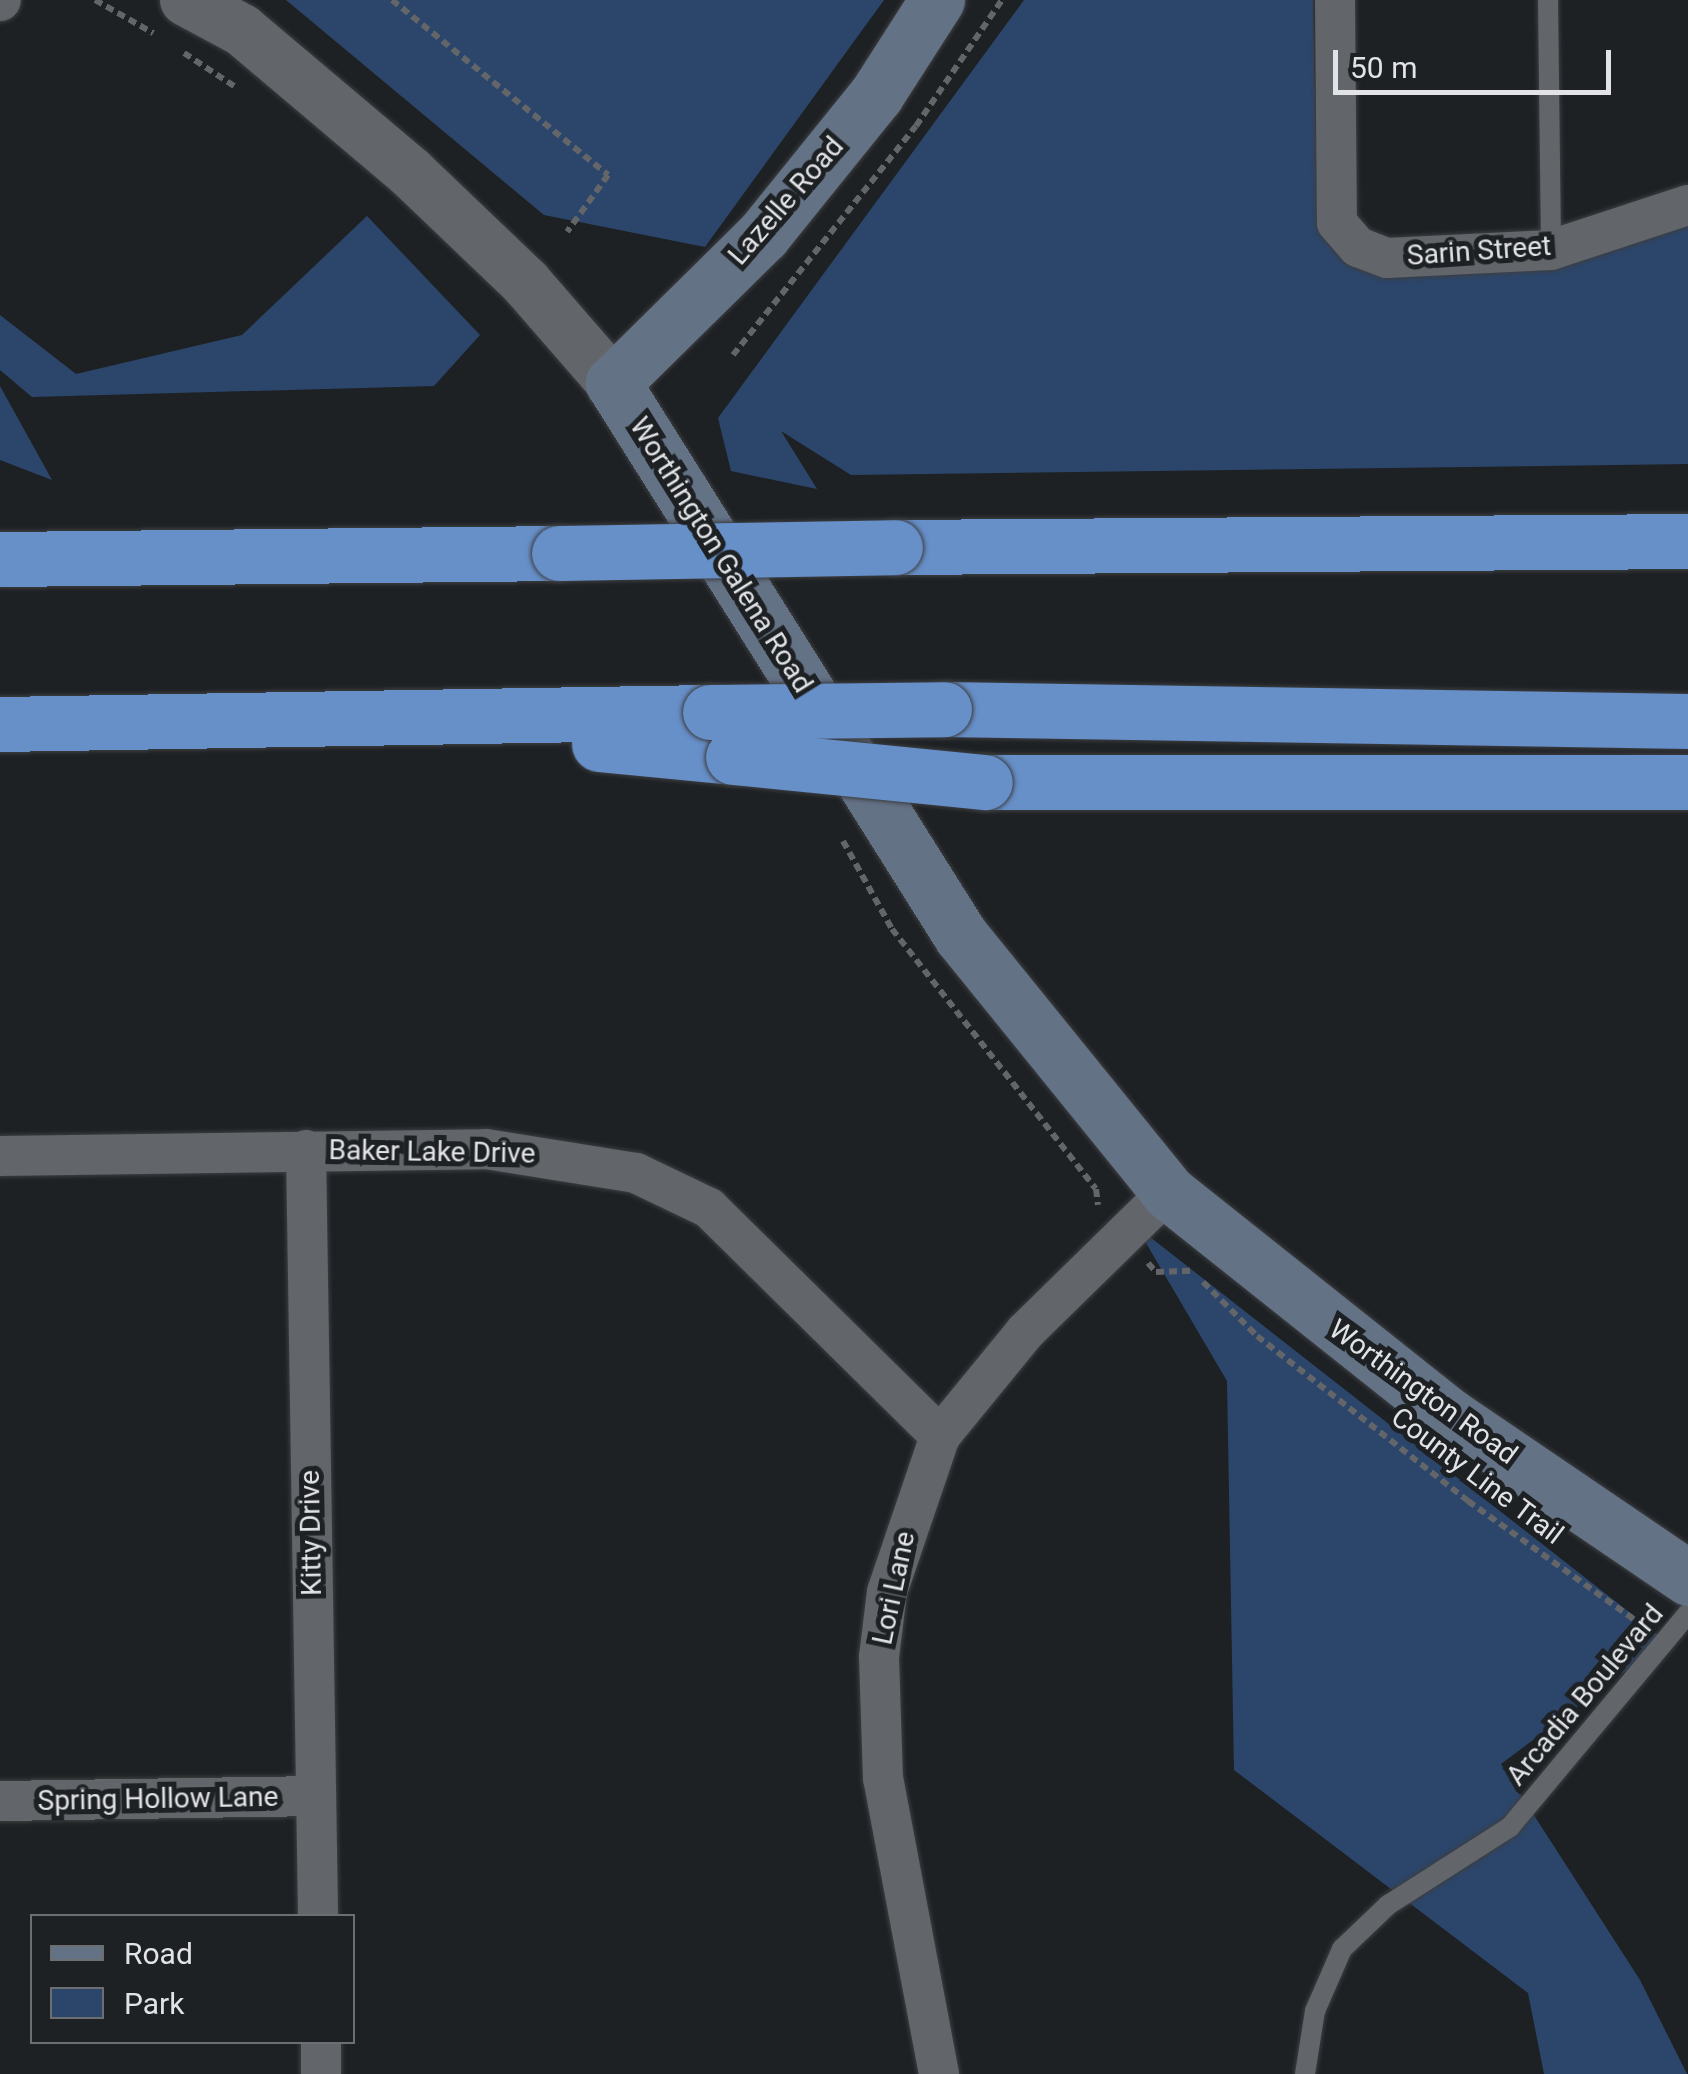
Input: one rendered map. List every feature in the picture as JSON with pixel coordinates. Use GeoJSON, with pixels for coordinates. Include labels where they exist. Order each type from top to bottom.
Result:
{"type":"FeatureCollection","features":[{"type":"Feature","properties":{"kind":"highway"},"geometry":{"type":"LineString","coordinates":[[0,559],[1688,538]]}},
{"type":"Feature","properties":{"kind":"highway"},"geometry":{"type":"LineString","coordinates":[[722,735],[944,709],[1688,721]]}},
{"type":"Feature","properties":{"kind":"highway"},"geometry":{"type":"LineString","coordinates":[[0,724],[332,718],[722,735],[984,782],[1688,782]]}},
{"type":"Feature","properties":{"kind":"main road","name":"Lazelle Road"},"geometry":{"type":"LineString","coordinates":[[613,383],[763,235],[876,95],[937,0]]}},
{"type":"Feature","properties":{"kind":"main road","name":"Worthington Galena Road"},"geometry":{"type":"LineString","coordinates":[[613,383],[961,936],[1168,1192]]}},
{"type":"Feature","properties":{"kind":"main road","name":"Worthington Road"},"geometry":{"type":"LineString","coordinates":[[1168,1192],[1447,1414],[1688,1578]]}},
{"type":"Feature","properties":{"kind":"street","name":"Worthington Galena Road"},"geometry":{"type":"LineString","coordinates":[[186,0],[242,30],[412,173],[613,383]]}},
{"type":"Feature","properties":{"kind":"street","name":"Sarin Street"},"geometry":{"type":"LineString","coordinates":[[1335,0],[1337,223],[1358,248],[1387,258],[1551,250],[1688,205]]}},
{"type":"Feature","properties":{"kind":"street","name":"Baker Lake Drive"},"geometry":{"type":"LineString","coordinates":[[0,1156],[486,1149],[636,1173],[709,1208],[940,1436]]}},
{"type":"Feature","properties":{"kind":"street","name":"Kitty Drive"},"geometry":{"type":"LineString","coordinates":[[306,1150],[318,1914]]}},
{"type":"Feature","properties":{"kind":"street","name":"Lori Lane"},"geometry":{"type":"LineString","coordinates":[[939,2074],[878,1718],[887,1592],[940,1436],[1026,1332],[1168,1192]]}},
{"type":"Feature","properties":{"kind":"street","name":"Spring Hollow Lane"},"geometry":{"type":"LineString","coordinates":[[0,1802],[316,1796]]}},
{"type":"Feature","properties":{"kind":"street"},"geometry":{"type":"LineString","coordinates":[[321,2044],[321,2074]]}},
{"type":"Feature","properties":{"kind":"lane"},"geometry":{"type":"LineString","coordinates":[[1548,0],[1551,250]]}},
{"type":"Feature","properties":{"kind":"lane","name":"Arcadia Boulevard"},"geometry":{"type":"LineString","coordinates":[[1305,2074],[1315,2011],[1342,1949],[1388,1905],[1510,1827],[1688,1614]]}},
{"type":"Feature","properties":{"kind":"path"},"geometry":{"type":"LineString","coordinates":[[392,0],[608,175],[567,232]]}},
{"type":"Feature","properties":{"kind":"path"},"geometry":{"type":"LineString","coordinates":[[733,356],[916,126],[1002,0]]}},
{"type":"Feature","properties":{"kind":"path","name":"County Line Trail"},"geometry":{"type":"LineString","coordinates":[[1151,1266],[1196,1275],[1257,1336],[1468,1502],[1666,1641]]}},
{"type":"Feature","properties":{"kind":"green space"},"geometry":{"type":"Polygon","coordinates":[[[286,0],[884,0],[705,247],[544,215],[286,0]]]}},
{"type":"Feature","properties":{"kind":"green space"},"geometry":{"type":"Polygon","coordinates":[[[1024,0],[1313,0],[1317,189],[1341,256],[1688,223],[1688,464],[851,475],[781,431],[817,489],[731,471],[718,418],[1024,0]]]}},
{"type":"Feature","properties":{"kind":"green space"},"geometry":{"type":"Polygon","coordinates":[[[367,216],[480,335],[434,386],[32,397],[0,370],[0,315],[76,374],[242,335],[367,216]]]}},
{"type":"Feature","properties":{"kind":"green space"},"geometry":{"type":"Polygon","coordinates":[[[0,386],[52,480],[0,460],[0,386]]]}},
{"type":"Feature","properties":{"kind":"green space"},"geometry":{"type":"Polygon","coordinates":[[[1136,1226],[1666,1641],[1501,1764],[1640,1980],[1687,2074],[1544,2074],[1528,1993],[1234,1770],[1227,1381],[1136,1226]]]}}]}
